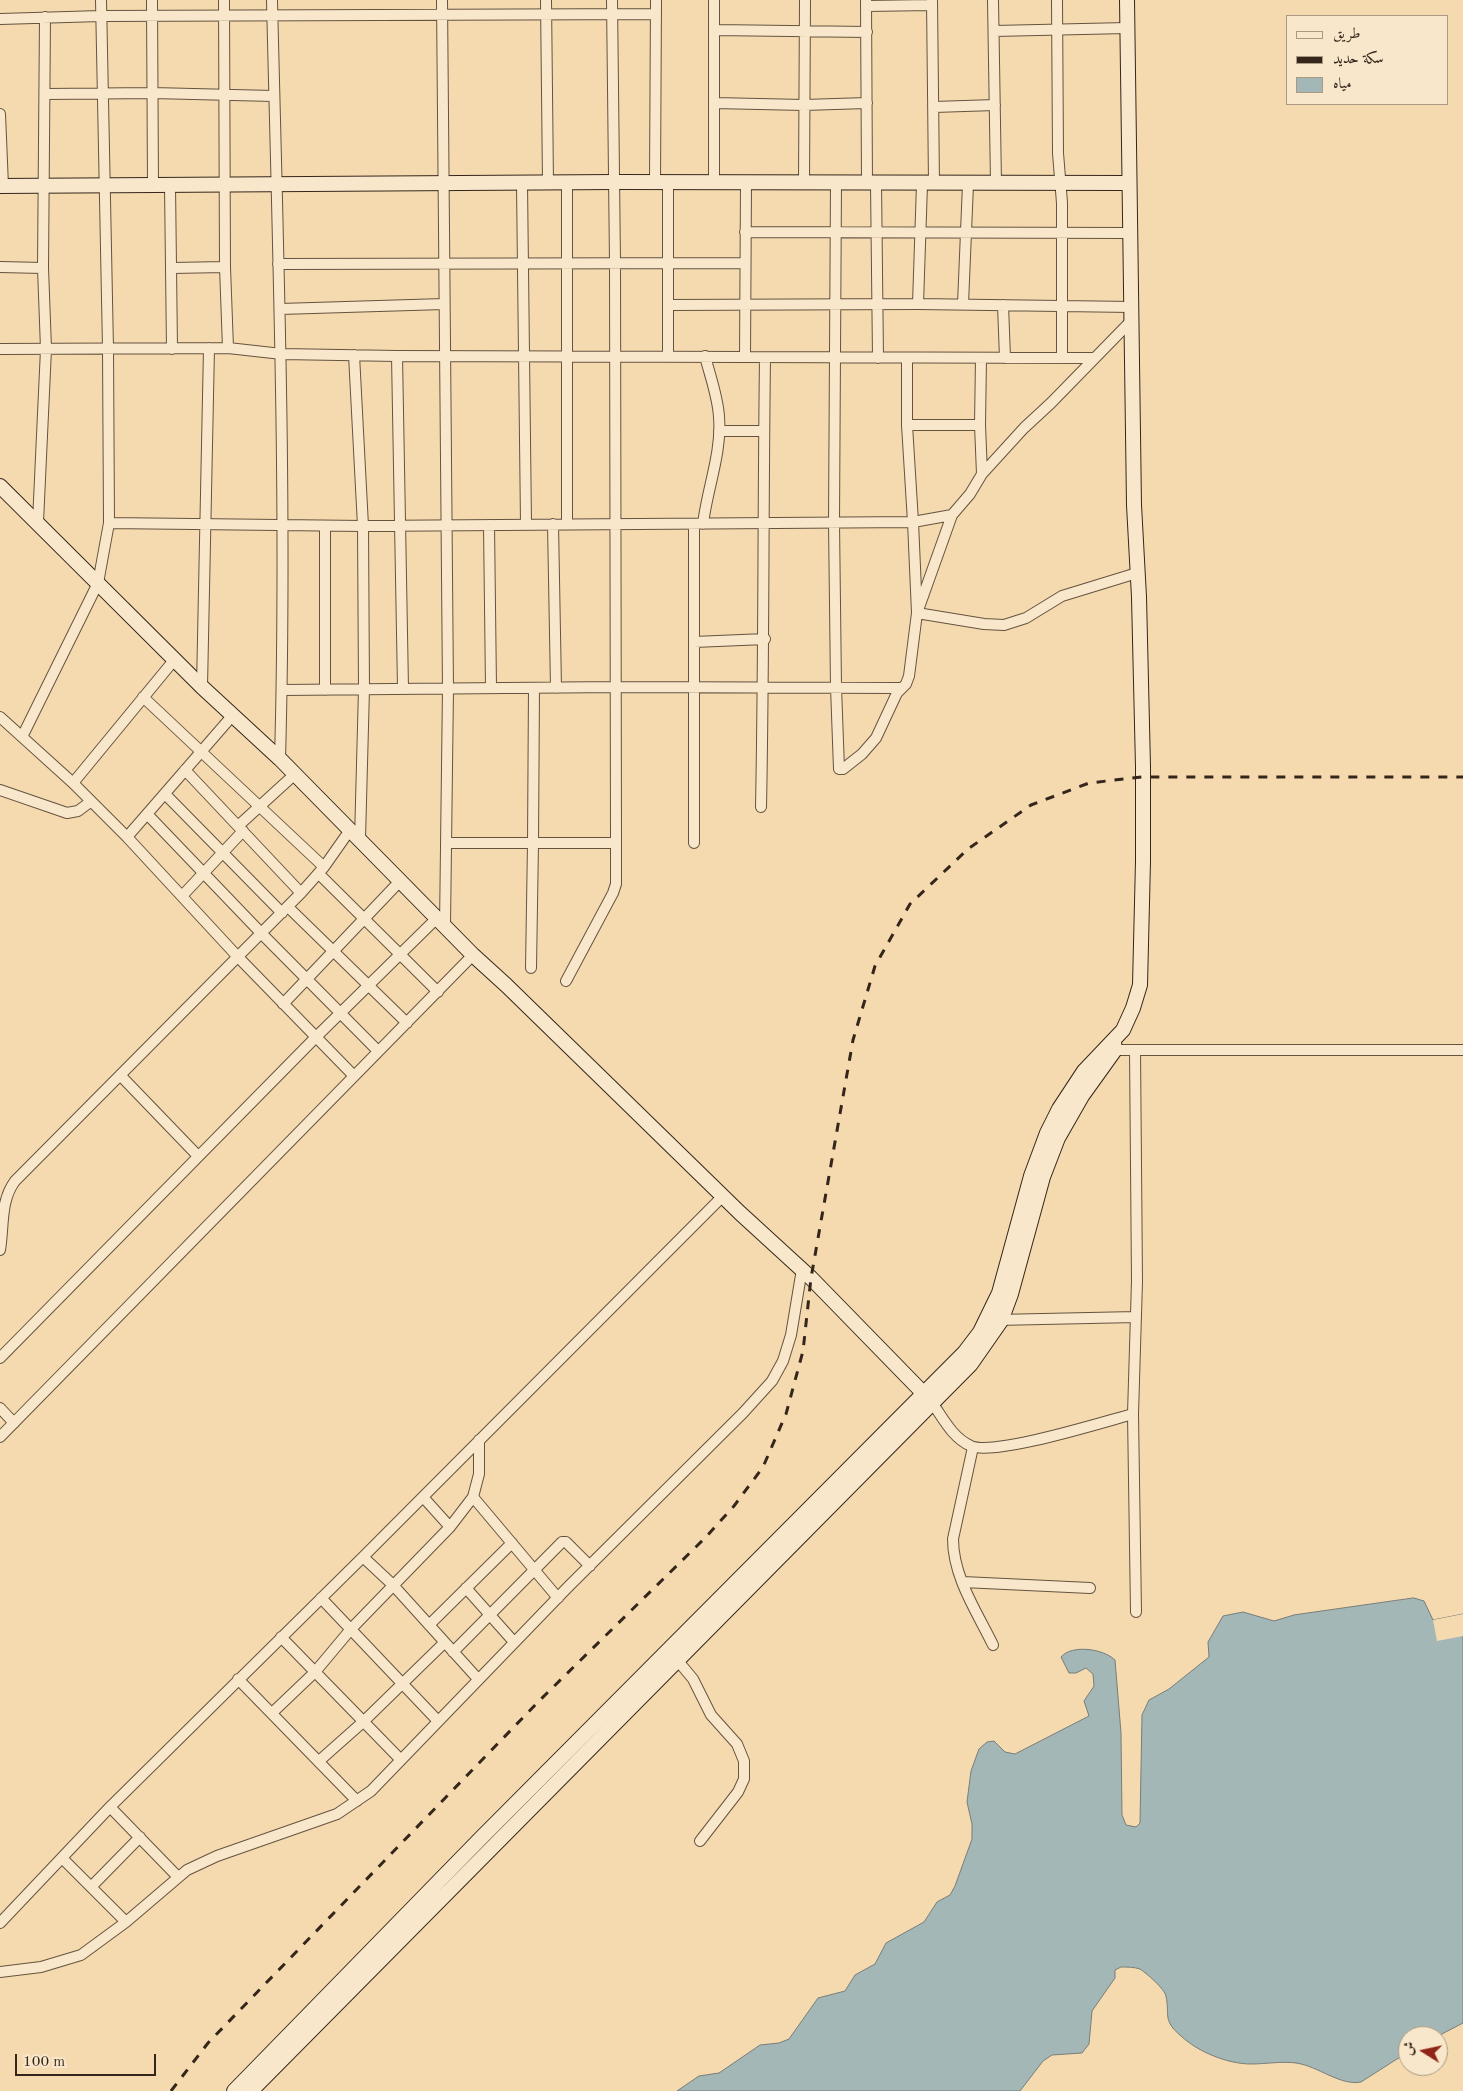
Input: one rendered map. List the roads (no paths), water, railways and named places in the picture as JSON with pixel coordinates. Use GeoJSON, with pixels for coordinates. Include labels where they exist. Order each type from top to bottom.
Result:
{"type":"FeatureCollection","features":[{"type":"Feature","properties":{"kind":"main road"},"geometry":{"type":"LineString","coordinates":[[234,2091],[929,1399],[964,1353],[994,1320],[999,1293],[1031,1176],[1048,1133],[1060,1109],[1084,1071],[1114,1046],[1133,1008],[1140,978],[1143,861],[1127,0]]}},
{"type":"Feature","properties":{"kind":"main road"},"geometry":{"type":"LineString","coordinates":[[2,186],[615,182],[1129,183]]}},
{"type":"Feature","properties":{"kind":"main road"},"geometry":{"type":"LineString","coordinates":[[0,486],[202,687],[280,759],[473,955],[506,984],[723,1196],[802,1269],[929,1399]]}},
{"type":"Feature","properties":{"kind":"main road"},"geometry":{"type":"LineString","coordinates":[[251,2091],[673,1655]]}},
{"type":"Feature","properties":{"kind":"street"},"geometry":{"type":"LineString","coordinates":[[22,737],[98,583],[109,523],[108,348],[101,0]]}},
{"type":"Feature","properties":{"kind":"street"},"geometry":{"type":"LineString","coordinates":[[152,0],[153,185]]}},
{"type":"Feature","properties":{"kind":"street"},"geometry":{"type":"LineString","coordinates":[[224,0],[225,267],[228,348]]}},
{"type":"Feature","properties":{"kind":"street"},"geometry":{"type":"LineString","coordinates":[[272,0],[275,185],[282,354],[284,525],[280,759]]}},
{"type":"Feature","properties":{"kind":"street"},"geometry":{"type":"LineString","coordinates":[[0,1358],[400,953],[441,922],[448,843],[442,0]]}},
{"type":"Feature","properties":{"kind":"street"},"geometry":{"type":"LineString","coordinates":[[546,0],[548,183]]}},
{"type":"Feature","properties":{"kind":"street"},"geometry":{"type":"LineString","coordinates":[[566,981],[616,884],[615,182],[612,0]]}},
{"type":"Feature","properties":{"kind":"street"},"geometry":{"type":"LineString","coordinates":[[656,0],[662,182],[668,263],[668,356]]}},
{"type":"Feature","properties":{"kind":"street"},"geometry":{"type":"LineString","coordinates":[[714,0],[714,182]]}},
{"type":"Feature","properties":{"kind":"street"},"geometry":{"type":"LineString","coordinates":[[804,183],[805,0]]}},
{"type":"Feature","properties":{"kind":"street"},"geometry":{"type":"LineString","coordinates":[[993,0],[996,184]]}},
{"type":"Feature","properties":{"kind":"street"},"geometry":{"type":"LineString","coordinates":[[1057,0],[1058,153],[1061,183],[1062,234],[1062,358]]}},
{"type":"Feature","properties":{"kind":"street"},"geometry":{"type":"LineString","coordinates":[[878,358],[877,233],[867,103],[866,3],[932,2],[934,107],[928,184],[921,233],[918,304]]}},
{"type":"Feature","properties":{"kind":"street"},"geometry":{"type":"LineString","coordinates":[[0,19],[101,16],[152,18],[655,14]]}},
{"type":"Feature","properties":{"kind":"street"},"geometry":{"type":"LineString","coordinates":[[38,522],[46,348],[43,268],[46,94],[45,17]]}},
{"type":"Feature","properties":{"kind":"street"},"geometry":{"type":"LineString","coordinates":[[994,31],[1127,28]]}},
{"type":"Feature","properties":{"kind":"street"},"geometry":{"type":"LineString","coordinates":[[714,30],[866,32]]}},
{"type":"Feature","properties":{"kind":"street"},"geometry":{"type":"LineString","coordinates":[[46,94],[153,93],[273,96]]}},
{"type":"Feature","properties":{"kind":"street"},"geometry":{"type":"LineString","coordinates":[[714,103],[804,105],[867,103]]}},
{"type":"Feature","properties":{"kind":"street"},"geometry":{"type":"LineString","coordinates":[[934,107],[995,105]]}},
{"type":"Feature","properties":{"kind":"street"},"geometry":{"type":"LineString","coordinates":[[0,114],[2,186]]}},
{"type":"Feature","properties":{"kind":"street"},"geometry":{"type":"LineString","coordinates":[[567,183],[567,524]]}},
{"type":"Feature","properties":{"kind":"street"},"geometry":{"type":"LineString","coordinates":[[745,357],[746,183]]}},
{"type":"Feature","properties":{"kind":"street"},"geometry":{"type":"LineString","coordinates":[[836,183],[834,522],[838,766],[841,769],[862,754],[876,738],[909,676],[917,614],[907,425],[907,358]]}},
{"type":"Feature","properties":{"kind":"street"},"geometry":{"type":"LineString","coordinates":[[522,184],[526,524]]}},
{"type":"Feature","properties":{"kind":"street"},"geometry":{"type":"LineString","coordinates":[[963,304],[968,184]]}},
{"type":"Feature","properties":{"kind":"street"},"geometry":{"type":"LineString","coordinates":[[170,185],[172,349]]}},
{"type":"Feature","properties":{"kind":"street"},"geometry":{"type":"LineString","coordinates":[[745,232],[1130,233]]}},
{"type":"Feature","properties":{"kind":"street"},"geometry":{"type":"LineString","coordinates":[[278,264],[443,262],[566,264],[745,263]]}},
{"type":"Feature","properties":{"kind":"street"},"geometry":{"type":"LineString","coordinates":[[0,267],[43,268]]}},
{"type":"Feature","properties":{"kind":"street"},"geometry":{"type":"LineString","coordinates":[[172,268],[225,267]]}},
{"type":"Feature","properties":{"kind":"street"},"geometry":{"type":"LineString","coordinates":[[280,309],[444,304]]}},
{"type":"Feature","properties":{"kind":"street"},"geometry":{"type":"LineString","coordinates":[[1003,304],[1005,358]]}},
{"type":"Feature","properties":{"kind":"street"},"geometry":{"type":"LineString","coordinates":[[668,305],[1062,305],[1132,313]]}},
{"type":"Feature","properties":{"kind":"street"},"geometry":{"type":"LineString","coordinates":[[917,614],[952,515],[970,494],[982,474],[1024,428],[1094,358],[1132,313]]}},
{"type":"Feature","properties":{"kind":"street"},"geometry":{"type":"LineString","coordinates":[[202,687],[209,348]]}},
{"type":"Feature","properties":{"kind":"street"},"geometry":{"type":"LineString","coordinates":[[0,349],[228,348],[282,354],[397,356],[1094,358]]}},
{"type":"Feature","properties":{"kind":"street"},"geometry":{"type":"LineString","coordinates":[[0,1250],[4,1206],[11,1186],[262,934],[355,835],[364,689],[363,526],[354,355]]}},
{"type":"Feature","properties":{"kind":"street"},"geometry":{"type":"LineString","coordinates":[[397,356],[402,526],[403,688]]}},
{"type":"Feature","properties":{"kind":"street"},"geometry":{"type":"LineString","coordinates":[[694,843],[694,642],[699,524],[720,431],[718,407],[705,356]]}},
{"type":"Feature","properties":{"kind":"street"},"geometry":{"type":"LineString","coordinates":[[761,807],[765,639],[763,524],[765,358]]}},
{"type":"Feature","properties":{"kind":"street"},"geometry":{"type":"LineString","coordinates":[[981,358],[980,425],[982,474]]}},
{"type":"Feature","properties":{"kind":"street"},"geometry":{"type":"LineString","coordinates":[[907,425],[980,425]]}},
{"type":"Feature","properties":{"kind":"street"},"geometry":{"type":"LineString","coordinates":[[720,431],[764,431]]}},
{"type":"Feature","properties":{"kind":"street"},"geometry":{"type":"LineString","coordinates":[[109,523],[325,526],[763,524],[913,522],[952,515]]}},
{"type":"Feature","properties":{"kind":"street"},"geometry":{"type":"LineString","coordinates":[[553,524],[556,688]]}},
{"type":"Feature","properties":{"kind":"street"},"geometry":{"type":"LineString","coordinates":[[489,525],[491,688]]}},
{"type":"Feature","properties":{"kind":"street"},"geometry":{"type":"LineString","coordinates":[[325,526],[325,690]]}},
{"type":"Feature","properties":{"kind":"street"},"geometry":{"type":"LineString","coordinates":[[917,614],[984,624],[1004,625],[1026,618],[1062,596],[1137,573]]}},
{"type":"Feature","properties":{"kind":"street"},"geometry":{"type":"LineString","coordinates":[[694,642],[765,639]]}},
{"type":"Feature","properties":{"kind":"street"},"geometry":{"type":"LineString","coordinates":[[72,783],[175,660]]}},
{"type":"Feature","properties":{"kind":"street"},"geometry":{"type":"LineString","coordinates":[[282,690],[694,686],[901,688]]}},
{"type":"Feature","properties":{"kind":"street"},"geometry":{"type":"LineString","coordinates":[[531,968],[534,688]]}},
{"type":"Feature","properties":{"kind":"street"},"geometry":{"type":"LineString","coordinates":[[143,697],[261,807],[364,918],[438,992]]}},
{"type":"Feature","properties":{"kind":"street"},"geometry":{"type":"LineString","coordinates":[[127,837],[233,715]]}},
{"type":"Feature","properties":{"kind":"street"},"geometry":{"type":"LineString","coordinates":[[0,717],[127,837],[238,957],[354,1076]]}},
{"type":"Feature","properties":{"kind":"street"},"geometry":{"type":"LineString","coordinates":[[185,770],[301,893]]}},
{"type":"Feature","properties":{"kind":"street"},"geometry":{"type":"LineString","coordinates":[[182,896],[224,851],[261,807],[295,774]]}},
{"type":"Feature","properties":{"kind":"street"},"geometry":{"type":"LineString","coordinates":[[0,790],[67,813],[78,811],[90,802]]}},
{"type":"Feature","properties":{"kind":"street"},"geometry":{"type":"LineString","coordinates":[[164,794],[285,910],[334,952],[407,1022]]}},
{"type":"Feature","properties":{"kind":"street"},"geometry":{"type":"LineString","coordinates":[[147,814],[203,874],[378,1051]]}},
{"type":"Feature","properties":{"kind":"street"},"geometry":{"type":"LineString","coordinates":[[448,843],[616,843]]}},
{"type":"Feature","properties":{"kind":"street"},"geometry":{"type":"LineString","coordinates":[[284,1004],[401,880]]}},
{"type":"Feature","properties":{"kind":"street"},"geometry":{"type":"LineString","coordinates":[[0,1437],[252,1178],[473,955]]}},
{"type":"Feature","properties":{"kind":"street"},"geometry":{"type":"LineString","coordinates":[[1114,1046],[1135,1050],[1463,1050]]}},
{"type":"Feature","properties":{"kind":"street"},"geometry":{"type":"LineString","coordinates":[[1135,1050],[1136,1317],[1133,1414],[1136,1612]]}},
{"type":"Feature","properties":{"kind":"street"},"geometry":{"type":"LineString","coordinates":[[120,1076],[198,1156]]}},
{"type":"Feature","properties":{"kind":"street"},"geometry":{"type":"LineString","coordinates":[[0,1923],[110,1807],[363,1557],[723,1196]]}},
{"type":"Feature","properties":{"kind":"street"},"geometry":{"type":"LineString","coordinates":[[0,1972],[41,1967],[74,1958],[96,1946],[178,1877],[197,1864],[337,1814],[371,1790],[514,1642],[743,1413],[772,1381],[783,1361],[791,1335],[802,1269]]}},
{"type":"Feature","properties":{"kind":"street"},"geometry":{"type":"LineString","coordinates":[[994,1320],[1136,1317]]}},
{"type":"Feature","properties":{"kind":"street"},"geometry":{"type":"LineString","coordinates":[[929,1399],[957,1438],[973,1447],[998,1447],[1044,1439],[1133,1414]]}},
{"type":"Feature","properties":{"kind":"street"},"geometry":{"type":"LineString","coordinates":[[0,1408],[14,1423]]}},
{"type":"Feature","properties":{"kind":"street"},"geometry":{"type":"LineString","coordinates":[[272,1713],[314,1672],[351,1629],[450,1527],[473,1497],[479,1474],[479,1440]]}},
{"type":"Feature","properties":{"kind":"street"},"geometry":{"type":"LineString","coordinates":[[973,1447],[953,1540],[953,1553],[963,1582],[993,1645]]}},
{"type":"Feature","properties":{"kind":"street"},"geometry":{"type":"LineString","coordinates":[[423,1497],[450,1527]]}},
{"type":"Feature","properties":{"kind":"street"},"geometry":{"type":"LineString","coordinates":[[473,1497],[558,1598]]}},
{"type":"Feature","properties":{"kind":"street"},"geometry":{"type":"LineString","coordinates":[[453,1652],[562,1542],[566,1542],[590,1566]]}},
{"type":"Feature","properties":{"kind":"street"},"geometry":{"type":"LineString","coordinates":[[429,1625],[512,1543]]}},
{"type":"Feature","properties":{"kind":"street"},"geometry":{"type":"LineString","coordinates":[[363,1557],[394,1585],[478,1679]]}},
{"type":"Feature","properties":{"kind":"street"},"geometry":{"type":"LineString","coordinates":[[963,1582],[1090,1588]]}},
{"type":"Feature","properties":{"kind":"street"},"geometry":{"type":"LineString","coordinates":[[466,1588],[514,1642]]}},
{"type":"Feature","properties":{"kind":"street"},"geometry":{"type":"LineString","coordinates":[[321,1598],[438,1720]]}},
{"type":"Feature","properties":{"kind":"street"},"geometry":{"type":"LineString","coordinates":[[280,1638],[400,1759]]}},
{"type":"Feature","properties":{"kind":"street"},"geometry":{"type":"LineString","coordinates":[[319,1761],[363,1722],[444,1643]]}},
{"type":"Feature","properties":{"kind":"street"},"geometry":{"type":"LineString","coordinates":[[673,1655],[696,1684],[711,1715],[737,1744],[744,1761],[744,1779],[738,1792],[700,1841]]}},
{"type":"Feature","properties":{"kind":"street"},"geometry":{"type":"LineString","coordinates":[[238,1679],[358,1801]]}},
{"type":"Feature","properties":{"kind":"street"},"geometry":{"type":"LineString","coordinates":[[110,1807],[178,1877]]}},
{"type":"Feature","properties":{"kind":"street"},"geometry":{"type":"LineString","coordinates":[[91,1887],[140,1837]]}},
{"type":"Feature","properties":{"kind":"street"},"geometry":{"type":"LineString","coordinates":[[62,1858],[126,1922]]}},
{"type":"Feature","properties":{"kind":"water"},"geometry":{"type":"Polygon","coordinates":[[[1414,1598],[1424,1601],[1433,1620],[1463,1614],[1463,2023],[1448,2031],[1448,2026],[1398,2026],[1398,2058],[1361,2082],[1345,2081],[1296,2063],[1257,2064],[1233,2062],[1205,2052],[1188,2042],[1171,2026],[1166,1996],[1159,1985],[1140,1969],[1121,1967],[1115,1970],[1115,1978],[1092,2011],[1089,2044],[1082,2053],[1052,2055],[1043,2061],[1020,2091],[677,2091],[699,2076],[719,2073],[760,2045],[779,2043],[789,2039],[818,1998],[845,1991],[855,1975],[875,1964],[886,1943],[924,1922],[937,1902],[950,1895],[972,1839],[972,1824],[967,1802],[971,1771],[979,1749],[987,1742],[994,1741],[1005,1752],[1015,1754],[1089,1716],[1084,1701],[1094,1686],[1093,1674],[1086,1668],[1076,1673],[1069,1673],[1061,1657],[1066,1653],[1080,1649],[1096,1651],[1115,1660],[1121,1733],[1122,1815],[1126,1825],[1136,1827],[1140,1823],[1142,1715],[1149,1700],[1169,1689],[1209,1657],[1208,1642],[1223,1616],[1243,1612],[1274,1621],[1294,1615],[1414,1598]]]}},
{"type":"Feature","properties":{"kind":"railway"},"geometry":{"type":"LineString","coordinates":[[171,2091],[208,2043],[540,1700],[705,1538],[734,1506],[763,1467],[786,1414],[803,1351],[811,1278],[853,1040],[875,966],[910,904],[968,849],[1031,805],[1089,783],[1142,777],[1463,777]]}}]}
